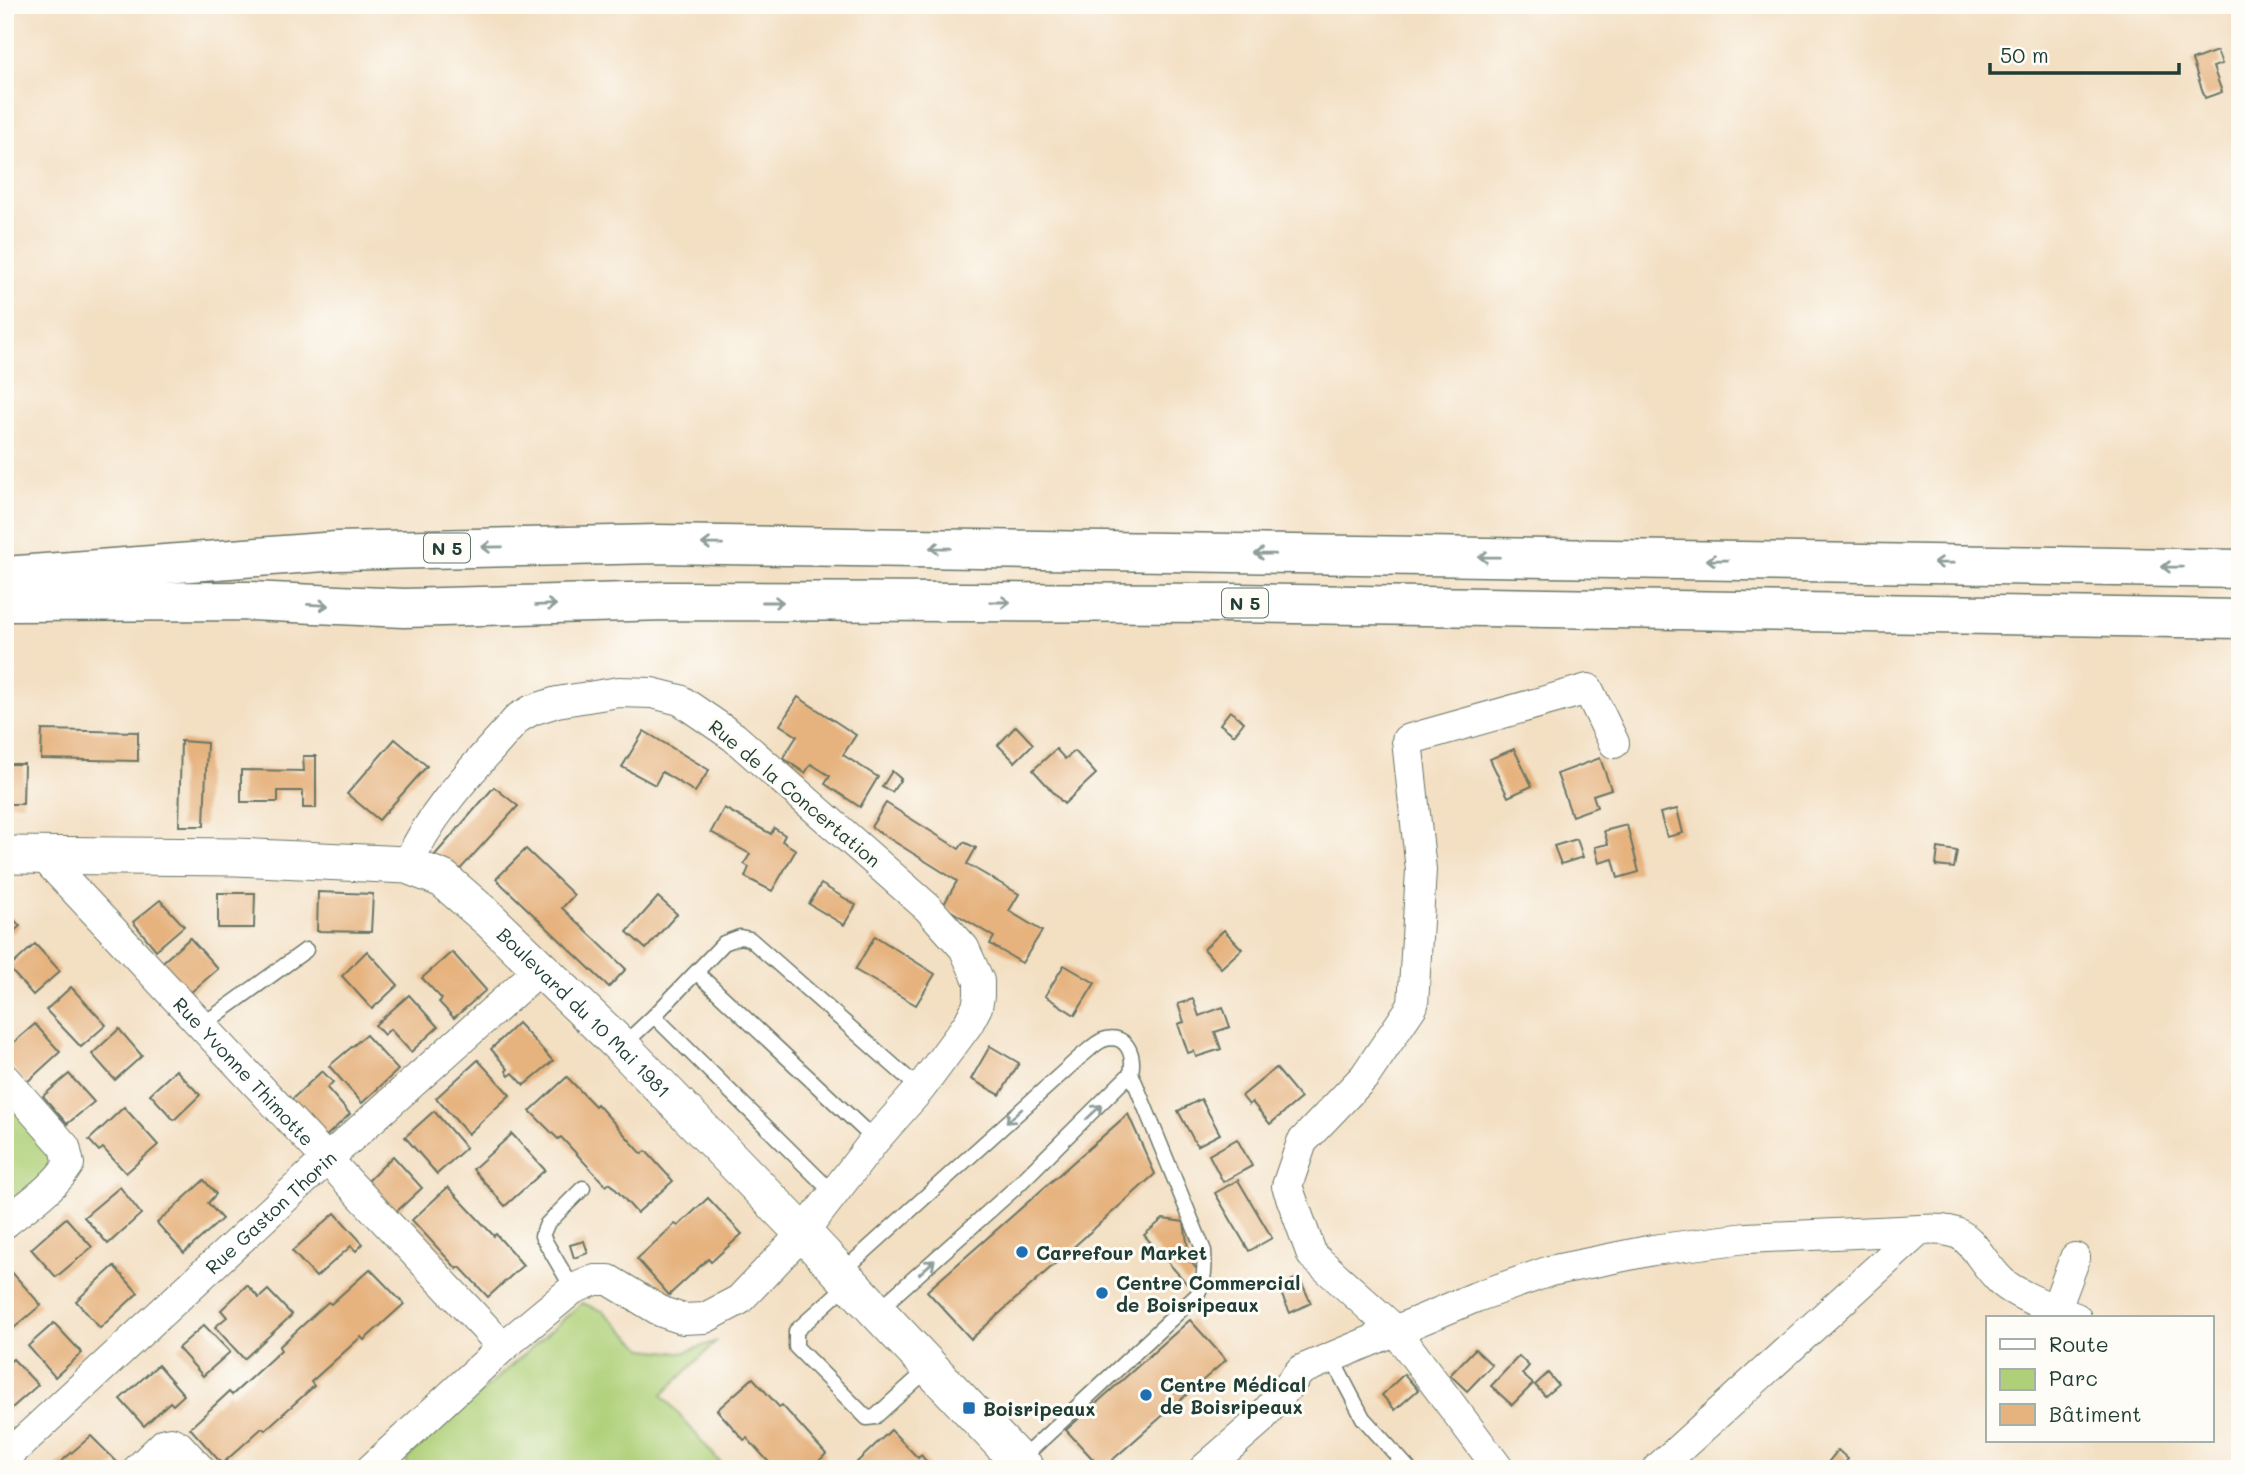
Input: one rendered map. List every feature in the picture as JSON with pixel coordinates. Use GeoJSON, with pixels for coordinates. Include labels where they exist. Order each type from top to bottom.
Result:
{"type":"FeatureCollection","features":[{"type":"Feature","properties":{"kind":"highway","name":"N 5"},"geometry":{"type":"LineString","coordinates":[[5,576],[337,551],[658,544],[2240,569]]}},
{"type":"Feature","properties":{"kind":"highway"},"geometry":{"type":"LineString","coordinates":[[5,554],[236,558]]}},
{"type":"Feature","properties":{"kind":"highway"},"geometry":{"type":"LineString","coordinates":[[5,623],[250,601]]}},
{"type":"Feature","properties":{"kind":"highway","name":"N 5"},"geometry":{"type":"LineString","coordinates":[[5,602],[250,601],[404,608],[666,601],[1232,603],[2240,619]]}},
{"type":"Feature","properties":{"kind":"street"},"geometry":{"type":"LineString","coordinates":[[1499,1469],[1395,1330],[1312,1255],[1287,1186],[1302,1142],[1365,1076],[1413,1005],[1421,870],[1408,740],[1588,689],[1614,743]]}},
{"type":"Feature","properties":{"kind":"street","name":"Rue de la Concertation"},"geometry":{"type":"LineString","coordinates":[[407,865],[418,841],[439,808],[518,718],[532,709],[557,702],[619,692],[652,693],[680,700],[734,737],[928,908],[964,948],[979,981],[977,1007],[926,1082],[875,1140],[803,1233],[739,1300],[705,1318],[684,1319],[662,1312],[609,1280],[595,1280],[573,1289]]}},
{"type":"Feature","properties":{"kind":"street","name":"Boulevard du 10 Mai 1981"},"geometry":{"type":"LineString","coordinates":[[5,855],[236,857],[407,865],[443,879],[489,919],[621,1047],[803,1233],[1023,1465]]}},
{"type":"Feature","properties":{"kind":"street","name":"Rue Yvonne Thimotte"},"geometry":{"type":"LineString","coordinates":[[42,855],[503,1347]]}},
{"type":"Feature","properties":{"kind":"street","name":"Rue Gaston Thorin"},"geometry":{"type":"LineString","coordinates":[[5,1458],[326,1160],[540,969]]}},
{"type":"Feature","properties":{"kind":"street"},"geometry":{"type":"LineString","coordinates":[[5,1079],[65,1147],[69,1164],[49,1187],[5,1223]]}},
{"type":"Feature","properties":{"kind":"street"},"geometry":{"type":"LineString","coordinates":[[1657,1469],[1920,1230]]}},
{"type":"Feature","properties":{"kind":"street"},"geometry":{"type":"LineString","coordinates":[[1204,1469],[1259,1421],[1301,1370],[1395,1330],[1550,1271],[1653,1250],[1746,1238],[1920,1230],[1954,1231],[1968,1240],[2003,1283],[2066,1314],[2075,1258]]}},
{"type":"Feature","properties":{"kind":"street"},"geometry":{"type":"LineString","coordinates":[[383,1464],[503,1347],[573,1289]]}},
{"type":"Feature","properties":{"kind":"street"},"geometry":{"type":"LineString","coordinates":[[138,1469],[165,1443],[172,1442],[200,1469]]}},
{"type":"Feature","properties":{"kind":"lane"},"geometry":{"type":"LineString","coordinates":[[621,1047],[724,943],[740,937],[750,939],[926,1082]]}},
{"type":"Feature","properties":{"kind":"lane"},"geometry":{"type":"LineString","coordinates":[[201,1026],[306,950]]}},
{"type":"Feature","properties":{"kind":"lane"},"geometry":{"type":"LineString","coordinates":[[697,973],[875,1140]]}},
{"type":"Feature","properties":{"kind":"lane"},"geometry":{"type":"LineString","coordinates":[[654,1016],[833,1194]]}},
{"type":"Feature","properties":{"kind":"lane"},"geometry":{"type":"LineString","coordinates":[[930,1367],[871,1418],[863,1416],[796,1347],[796,1331],[845,1278],[1080,1057],[1101,1040],[1122,1040],[1130,1051],[1133,1063],[1131,1073],[1204,1251],[1203,1283],[1197,1295],[1023,1465]]}},
{"type":"Feature","properties":{"kind":"lane"},"geometry":{"type":"LineString","coordinates":[[876,1312],[1014,1189],[1131,1073]]}},
{"type":"Feature","properties":{"kind":"lane"},"geometry":{"type":"LineString","coordinates":[[573,1289],[542,1236],[547,1224],[583,1188]]}},
{"type":"Feature","properties":{"kind":"lane"},"geometry":{"type":"LineString","coordinates":[[1331,1357],[1363,1418],[1409,1469]]}},
{"type":"Feature","properties":{"kind":"green space"},"geometry":{"type":"Polygon","coordinates":[[[5,1091],[52,1144],[54,1169],[5,1211],[5,1091]]]}},
{"type":"Feature","properties":{"kind":"green space"},"geometry":{"type":"Polygon","coordinates":[[[582,1303],[603,1311],[644,1349],[682,1353],[717,1341],[662,1395],[726,1469],[406,1469],[407,1458],[582,1303]]]}},
{"type":"Feature","properties":{"kind":"building"},"geometry":{"type":"Polygon","coordinates":[[[2217,51],[2222,64],[2213,67],[2222,92],[2205,98],[2192,60],[2217,51]]]}},
{"type":"Feature","properties":{"kind":"building"},"geometry":{"type":"Polygon","coordinates":[[[798,697],[856,735],[843,755],[878,777],[860,807],[825,784],[830,776],[811,764],[805,773],[783,758],[797,736],[780,725],[798,697]]]}},
{"type":"Feature","properties":{"kind":"building"},"geometry":{"type":"Polygon","coordinates":[[[1230,711],[1244,722],[1234,735],[1220,724],[1230,711]]]}},
{"type":"Feature","properties":{"kind":"building"},"geometry":{"type":"Polygon","coordinates":[[[1016,726],[1033,744],[1015,762],[998,745],[1016,726]]]}},
{"type":"Feature","properties":{"kind":"building"},"geometry":{"type":"Polygon","coordinates":[[[42,730],[138,732],[138,761],[41,759],[42,730]]]}},
{"type":"Feature","properties":{"kind":"building"},"geometry":{"type":"Polygon","coordinates":[[[644,731],[709,770],[695,792],[662,772],[655,785],[622,767],[644,731]]]}},
{"type":"Feature","properties":{"kind":"building"},"geometry":{"type":"Polygon","coordinates":[[[395,739],[427,766],[379,820],[347,794],[395,739]]]}},
{"type":"Feature","properties":{"kind":"building"},"geometry":{"type":"Polygon","coordinates":[[[181,741],[207,743],[204,826],[179,826],[181,741]]]}},
{"type":"Feature","properties":{"kind":"building"},"geometry":{"type":"Polygon","coordinates":[[[1056,749],[1065,759],[1075,751],[1096,774],[1064,804],[1033,770],[1056,749]]]}},
{"type":"Feature","properties":{"kind":"building"},"geometry":{"type":"Polygon","coordinates":[[[1514,749],[1532,786],[1508,797],[1490,759],[1514,749]]]}},
{"type":"Feature","properties":{"kind":"building"},"geometry":{"type":"Polygon","coordinates":[[[303,756],[316,756],[316,808],[303,808],[303,791],[278,791],[278,802],[241,802],[241,770],[304,771],[303,756]]]}},
{"type":"Feature","properties":{"kind":"building"},"geometry":{"type":"Polygon","coordinates":[[[1600,758],[1611,789],[1593,795],[1597,807],[1572,816],[1557,774],[1600,758]]]}},
{"type":"Feature","properties":{"kind":"building"},"geometry":{"type":"Polygon","coordinates":[[[5,764],[24,764],[23,804],[5,804],[5,764]]]}},
{"type":"Feature","properties":{"kind":"building"},"geometry":{"type":"Polygon","coordinates":[[[892,771],[901,779],[892,792],[882,787],[892,771]]]}},
{"type":"Feature","properties":{"kind":"building"},"geometry":{"type":"Polygon","coordinates":[[[494,787],[518,806],[456,874],[434,856],[494,787]]]}},
{"type":"Feature","properties":{"kind":"building"},"geometry":{"type":"Polygon","coordinates":[[[886,803],[959,849],[964,842],[976,848],[967,864],[1019,894],[1009,911],[1042,931],[1022,963],[990,944],[994,937],[943,906],[957,881],[871,827],[886,803]]]}},
{"type":"Feature","properties":{"kind":"building"},"geometry":{"type":"Polygon","coordinates":[[[724,808],[771,834],[774,828],[785,835],[782,841],[796,850],[772,891],[745,877],[749,867],[744,864],[750,854],[711,832],[724,808]]]}},
{"type":"Feature","properties":{"kind":"building"},"geometry":{"type":"Polygon","coordinates":[[[1677,809],[1683,833],[1667,837],[1660,813],[1677,809]]]}},
{"type":"Feature","properties":{"kind":"building"},"geometry":{"type":"Polygon","coordinates":[[[1627,825],[1639,872],[1618,878],[1613,859],[1599,863],[1595,847],[1608,844],[1604,831],[1627,825]]]}},
{"type":"Feature","properties":{"kind":"building"},"geometry":{"type":"Polygon","coordinates":[[[1577,839],[1583,857],[1561,864],[1554,846],[1577,839]]]}},
{"type":"Feature","properties":{"kind":"building"},"geometry":{"type":"Polygon","coordinates":[[[1938,848],[1957,851],[1954,868],[1936,866],[1938,848]]]}},
{"type":"Feature","properties":{"kind":"building"},"geometry":{"type":"Polygon","coordinates":[[[526,849],[574,895],[562,908],[626,969],[609,987],[496,879],[526,849]]]}},
{"type":"Feature","properties":{"kind":"building"},"geometry":{"type":"Polygon","coordinates":[[[821,884],[856,905],[844,925],[809,904],[821,884]]]}},
{"type":"Feature","properties":{"kind":"building"},"geometry":{"type":"Polygon","coordinates":[[[318,892],[373,894],[371,932],[317,931],[318,892]]]}},
{"type":"Feature","properties":{"kind":"building"},"geometry":{"type":"Polygon","coordinates":[[[218,893],[255,893],[254,928],[218,928],[218,893]]]}},
{"type":"Feature","properties":{"kind":"building"},"geometry":{"type":"Polygon","coordinates":[[[658,897],[677,914],[646,949],[627,932],[658,897]]]}},
{"type":"Feature","properties":{"kind":"building"},"geometry":{"type":"Polygon","coordinates":[[[160,900],[184,926],[156,950],[133,922],[160,900]]]}},
{"type":"Feature","properties":{"kind":"building"},"geometry":{"type":"Polygon","coordinates":[[[5,910],[20,926],[5,939],[5,910]]]}},
{"type":"Feature","properties":{"kind":"building"},"geometry":{"type":"Polygon","coordinates":[[[1224,930],[1242,949],[1221,968],[1204,949],[1224,930]]]}},
{"type":"Feature","properties":{"kind":"building"},"geometry":{"type":"Polygon","coordinates":[[[875,936],[935,974],[916,1005],[855,970],[875,936]]]}},
{"type":"Feature","properties":{"kind":"building"},"geometry":{"type":"Polygon","coordinates":[[[190,938],[218,969],[190,993],[157,967],[190,938]]]}},
{"type":"Feature","properties":{"kind":"building"},"geometry":{"type":"Polygon","coordinates":[[[35,944],[60,971],[33,995],[9,968],[35,944]]]}},
{"type":"Feature","properties":{"kind":"building"},"geometry":{"type":"Polygon","coordinates":[[[367,951],[398,985],[372,1009],[342,976],[367,951]]]}},
{"type":"Feature","properties":{"kind":"building"},"geometry":{"type":"Polygon","coordinates":[[[452,952],[486,990],[454,1018],[439,1002],[442,999],[422,978],[452,952]]]}},
{"type":"Feature","properties":{"kind":"building"},"geometry":{"type":"Polygon","coordinates":[[[1064,965],[1095,983],[1075,1015],[1045,996],[1064,965]]]}},
{"type":"Feature","properties":{"kind":"building"},"geometry":{"type":"Polygon","coordinates":[[[71,987],[106,1025],[81,1047],[46,1010],[71,987]]]}},
{"type":"Feature","properties":{"kind":"building"},"geometry":{"type":"Polygon","coordinates":[[[409,995],[438,1027],[411,1052],[390,1029],[384,1035],[375,1025],[409,995]]]}},
{"type":"Feature","properties":{"kind":"building"},"geometry":{"type":"Polygon","coordinates":[[[1193,999],[1199,1016],[1223,1007],[1230,1027],[1215,1032],[1221,1049],[1196,1057],[1194,1051],[1188,1053],[1178,1024],[1184,1022],[1178,1004],[1193,999]]]}},
{"type":"Feature","properties":{"kind":"building"},"geometry":{"type":"Polygon","coordinates":[[[518,1023],[553,1061],[524,1085],[513,1073],[509,1076],[506,1071],[508,1069],[491,1049],[518,1023]]]}},
{"type":"Feature","properties":{"kind":"building"},"geometry":{"type":"Polygon","coordinates":[[[35,1024],[60,1052],[26,1083],[5,1059],[5,1050],[35,1024]]]}},
{"type":"Feature","properties":{"kind":"building"},"geometry":{"type":"Polygon","coordinates":[[[119,1029],[142,1056],[115,1080],[92,1054],[119,1029]]]}},
{"type":"Feature","properties":{"kind":"building"},"geometry":{"type":"Polygon","coordinates":[[[366,1035],[398,1070],[362,1103],[329,1066],[366,1035]]]}},
{"type":"Feature","properties":{"kind":"building"},"geometry":{"type":"Polygon","coordinates":[[[990,1046],[1019,1063],[1000,1095],[971,1079],[990,1046]]]}},
{"type":"Feature","properties":{"kind":"building"},"geometry":{"type":"Polygon","coordinates":[[[478,1060],[510,1095],[468,1134],[436,1098],[478,1060]]]}},
{"type":"Feature","properties":{"kind":"building"},"geometry":{"type":"Polygon","coordinates":[[[1276,1068],[1301,1098],[1270,1124],[1252,1102],[1249,1105],[1242,1096],[1276,1068]]]}},
{"type":"Feature","properties":{"kind":"building"},"geometry":{"type":"Polygon","coordinates":[[[176,1070],[200,1095],[174,1120],[150,1094],[176,1070]]]}},
{"type":"Feature","properties":{"kind":"building"},"geometry":{"type":"Polygon","coordinates":[[[322,1071],[333,1082],[327,1088],[350,1114],[323,1139],[289,1102],[322,1071]]]}},
{"type":"Feature","properties":{"kind":"building"},"geometry":{"type":"Polygon","coordinates":[[[69,1074],[94,1102],[67,1124],[43,1096],[69,1074]]]}},
{"type":"Feature","properties":{"kind":"building"},"geometry":{"type":"Polygon","coordinates":[[[567,1077],[595,1106],[597,1104],[642,1154],[646,1151],[673,1181],[637,1213],[610,1183],[606,1186],[561,1137],[558,1139],[530,1111],[567,1077]]]}},
{"type":"Feature","properties":{"kind":"building"},"geometry":{"type":"Polygon","coordinates":[[[1201,1099],[1220,1134],[1197,1146],[1178,1111],[1201,1099]]]}},
{"type":"Feature","properties":{"kind":"building"},"geometry":{"type":"Polygon","coordinates":[[[124,1107],[158,1145],[126,1173],[103,1148],[99,1151],[89,1140],[124,1107]]]}},
{"type":"Feature","properties":{"kind":"building"},"geometry":{"type":"Polygon","coordinates":[[[434,1111],[466,1148],[437,1174],[405,1137],[434,1111]]]}},
{"type":"Feature","properties":{"kind":"building"},"geometry":{"type":"Polygon","coordinates":[[[1128,1114],[1155,1174],[971,1339],[927,1291],[1128,1114]]]}},
{"type":"Feature","properties":{"kind":"building"},"geometry":{"type":"Polygon","coordinates":[[[512,1134],[545,1170],[505,1206],[473,1169],[512,1134]]]}},
{"type":"Feature","properties":{"kind":"building"},"geometry":{"type":"Polygon","coordinates":[[[1237,1139],[1252,1166],[1223,1182],[1209,1155],[1237,1139]]]}},
{"type":"Feature","properties":{"kind":"building"},"geometry":{"type":"Polygon","coordinates":[[[393,1156],[422,1188],[396,1212],[367,1182],[393,1156]]]}},
{"type":"Feature","properties":{"kind":"building"},"geometry":{"type":"Polygon","coordinates":[[[204,1180],[216,1194],[208,1203],[222,1219],[184,1253],[157,1223],[204,1180]]]}},
{"type":"Feature","properties":{"kind":"building"},"geometry":{"type":"Polygon","coordinates":[[[1238,1180],[1272,1238],[1249,1251],[1215,1193],[1238,1180]]]}},
{"type":"Feature","properties":{"kind":"building"},"geometry":{"type":"Polygon","coordinates":[[[120,1187],[141,1214],[108,1244],[84,1217],[120,1187]]]}},
{"type":"Feature","properties":{"kind":"building"},"geometry":{"type":"Polygon","coordinates":[[[448,1187],[523,1265],[488,1297],[460,1267],[457,1269],[412,1220],[448,1187]]]}},
{"type":"Feature","properties":{"kind":"building"},"geometry":{"type":"Polygon","coordinates":[[[708,1198],[742,1234],[711,1262],[708,1259],[669,1295],[637,1259],[708,1198]]]}},
{"type":"Feature","properties":{"kind":"building"},"geometry":{"type":"Polygon","coordinates":[[[335,1213],[363,1244],[356,1251],[351,1246],[316,1277],[292,1251],[335,1213]]]}},
{"type":"Feature","properties":{"kind":"building"},"geometry":{"type":"Polygon","coordinates":[[[66,1218],[92,1247],[56,1277],[31,1249],[66,1218]]]}},
{"type":"Feature","properties":{"kind":"building"},"geometry":{"type":"Polygon","coordinates":[[[1163,1219],[1184,1222],[1189,1255],[1187,1257],[1200,1273],[1187,1284],[1144,1235],[1163,1219]]]}},
{"type":"Feature","properties":{"kind":"building"},"geometry":{"type":"Polygon","coordinates":[[[584,1241],[588,1253],[574,1258],[570,1245],[584,1241]]]}},
{"type":"Feature","properties":{"kind":"building"},"geometry":{"type":"Polygon","coordinates":[[[114,1266],[138,1293],[100,1328],[76,1301],[114,1266]]]}},
{"type":"Feature","properties":{"kind":"building"},"geometry":{"type":"Polygon","coordinates":[[[9,1269],[41,1305],[7,1334],[5,1272],[9,1269]]]}},
{"type":"Feature","properties":{"kind":"building"},"geometry":{"type":"Polygon","coordinates":[[[370,1269],[404,1304],[364,1340],[361,1337],[311,1382],[314,1386],[222,1464],[190,1428],[229,1392],[232,1395],[328,1302],[331,1304],[370,1269]]]}},
{"type":"Feature","properties":{"kind":"building"},"geometry":{"type":"Polygon","coordinates":[[[1299,1277],[1311,1303],[1290,1313],[1278,1287],[1299,1277]]]}},
{"type":"Feature","properties":{"kind":"building"},"geometry":{"type":"Polygon","coordinates":[[[247,1285],[259,1298],[268,1290],[292,1315],[244,1359],[215,1327],[227,1317],[221,1310],[247,1285]]]}},
{"type":"Feature","properties":{"kind":"building","name":"Centre Médical de Boisripeaux"},"geometry":{"type":"Polygon","coordinates":[[[1190,1320],[1226,1360],[1102,1469],[1066,1430],[1190,1320]]]}},
{"type":"Feature","properties":{"kind":"building"},"geometry":{"type":"Polygon","coordinates":[[[54,1323],[82,1353],[55,1377],[28,1346],[54,1323]]]}},
{"type":"Feature","properties":{"kind":"building"},"geometry":{"type":"Polygon","coordinates":[[[204,1325],[230,1352],[203,1376],[178,1348],[204,1325]]]}},
{"type":"Feature","properties":{"kind":"building"},"geometry":{"type":"Polygon","coordinates":[[[1475,1349],[1492,1365],[1467,1391],[1450,1375],[1475,1349]]]}},
{"type":"Feature","properties":{"kind":"building"},"geometry":{"type":"Polygon","coordinates":[[[1519,1356],[1529,1366],[1522,1374],[1533,1384],[1512,1405],[1491,1386],[1519,1356]]]}},
{"type":"Feature","properties":{"kind":"building"},"geometry":{"type":"Polygon","coordinates":[[[13,1359],[38,1385],[5,1414],[5,1366],[13,1359]]]}},
{"type":"Feature","properties":{"kind":"building"},"geometry":{"type":"Polygon","coordinates":[[[158,1365],[184,1395],[173,1405],[170,1402],[144,1426],[120,1399],[158,1365]]]}},
{"type":"Feature","properties":{"kind":"building"},"geometry":{"type":"Polygon","coordinates":[[[1548,1373],[1558,1385],[1545,1396],[1535,1385],[1548,1373]]]}},
{"type":"Feature","properties":{"kind":"building"},"geometry":{"type":"Polygon","coordinates":[[[1404,1374],[1418,1390],[1395,1410],[1382,1395],[1404,1374]]]}},
{"type":"Feature","properties":{"kind":"building"},"geometry":{"type":"Polygon","coordinates":[[[753,1378],[779,1407],[782,1405],[826,1454],[811,1469],[775,1469],[717,1410],[753,1378]]]}},
{"type":"Feature","properties":{"kind":"building"},"geometry":{"type":"Polygon","coordinates":[[[891,1430],[918,1458],[921,1455],[933,1469],[863,1469],[857,1462],[891,1430]]]}},
{"type":"Feature","properties":{"kind":"building"},"geometry":{"type":"Polygon","coordinates":[[[91,1436],[117,1462],[109,1469],[58,1469],[56,1466],[91,1436]]]}},
{"type":"Feature","properties":{"kind":"building"},"geometry":{"type":"Polygon","coordinates":[[[1838,1450],[1848,1459],[1840,1469],[1829,1469],[1825,1466],[1838,1450]]]}},
{"type":"Feature","properties":{"kind":"place","name":"Carrefour Market"},"geometry":{"type":"Point","coordinates":[1022,1252]}},
{"type":"Feature","properties":{"kind":"place","name":"Centre Commercial de Boisripeaux"},"geometry":{"type":"Point","coordinates":[1102,1293]}},
{"type":"Feature","properties":{"kind":"place","name":"Centre Médical de Boisripeaux"},"geometry":{"type":"Point","coordinates":[1146,1395]}},
{"type":"Feature","properties":{"kind":"place","name":"Boisripeaux"},"geometry":{"type":"Point","coordinates":[969,1408]}}]}
